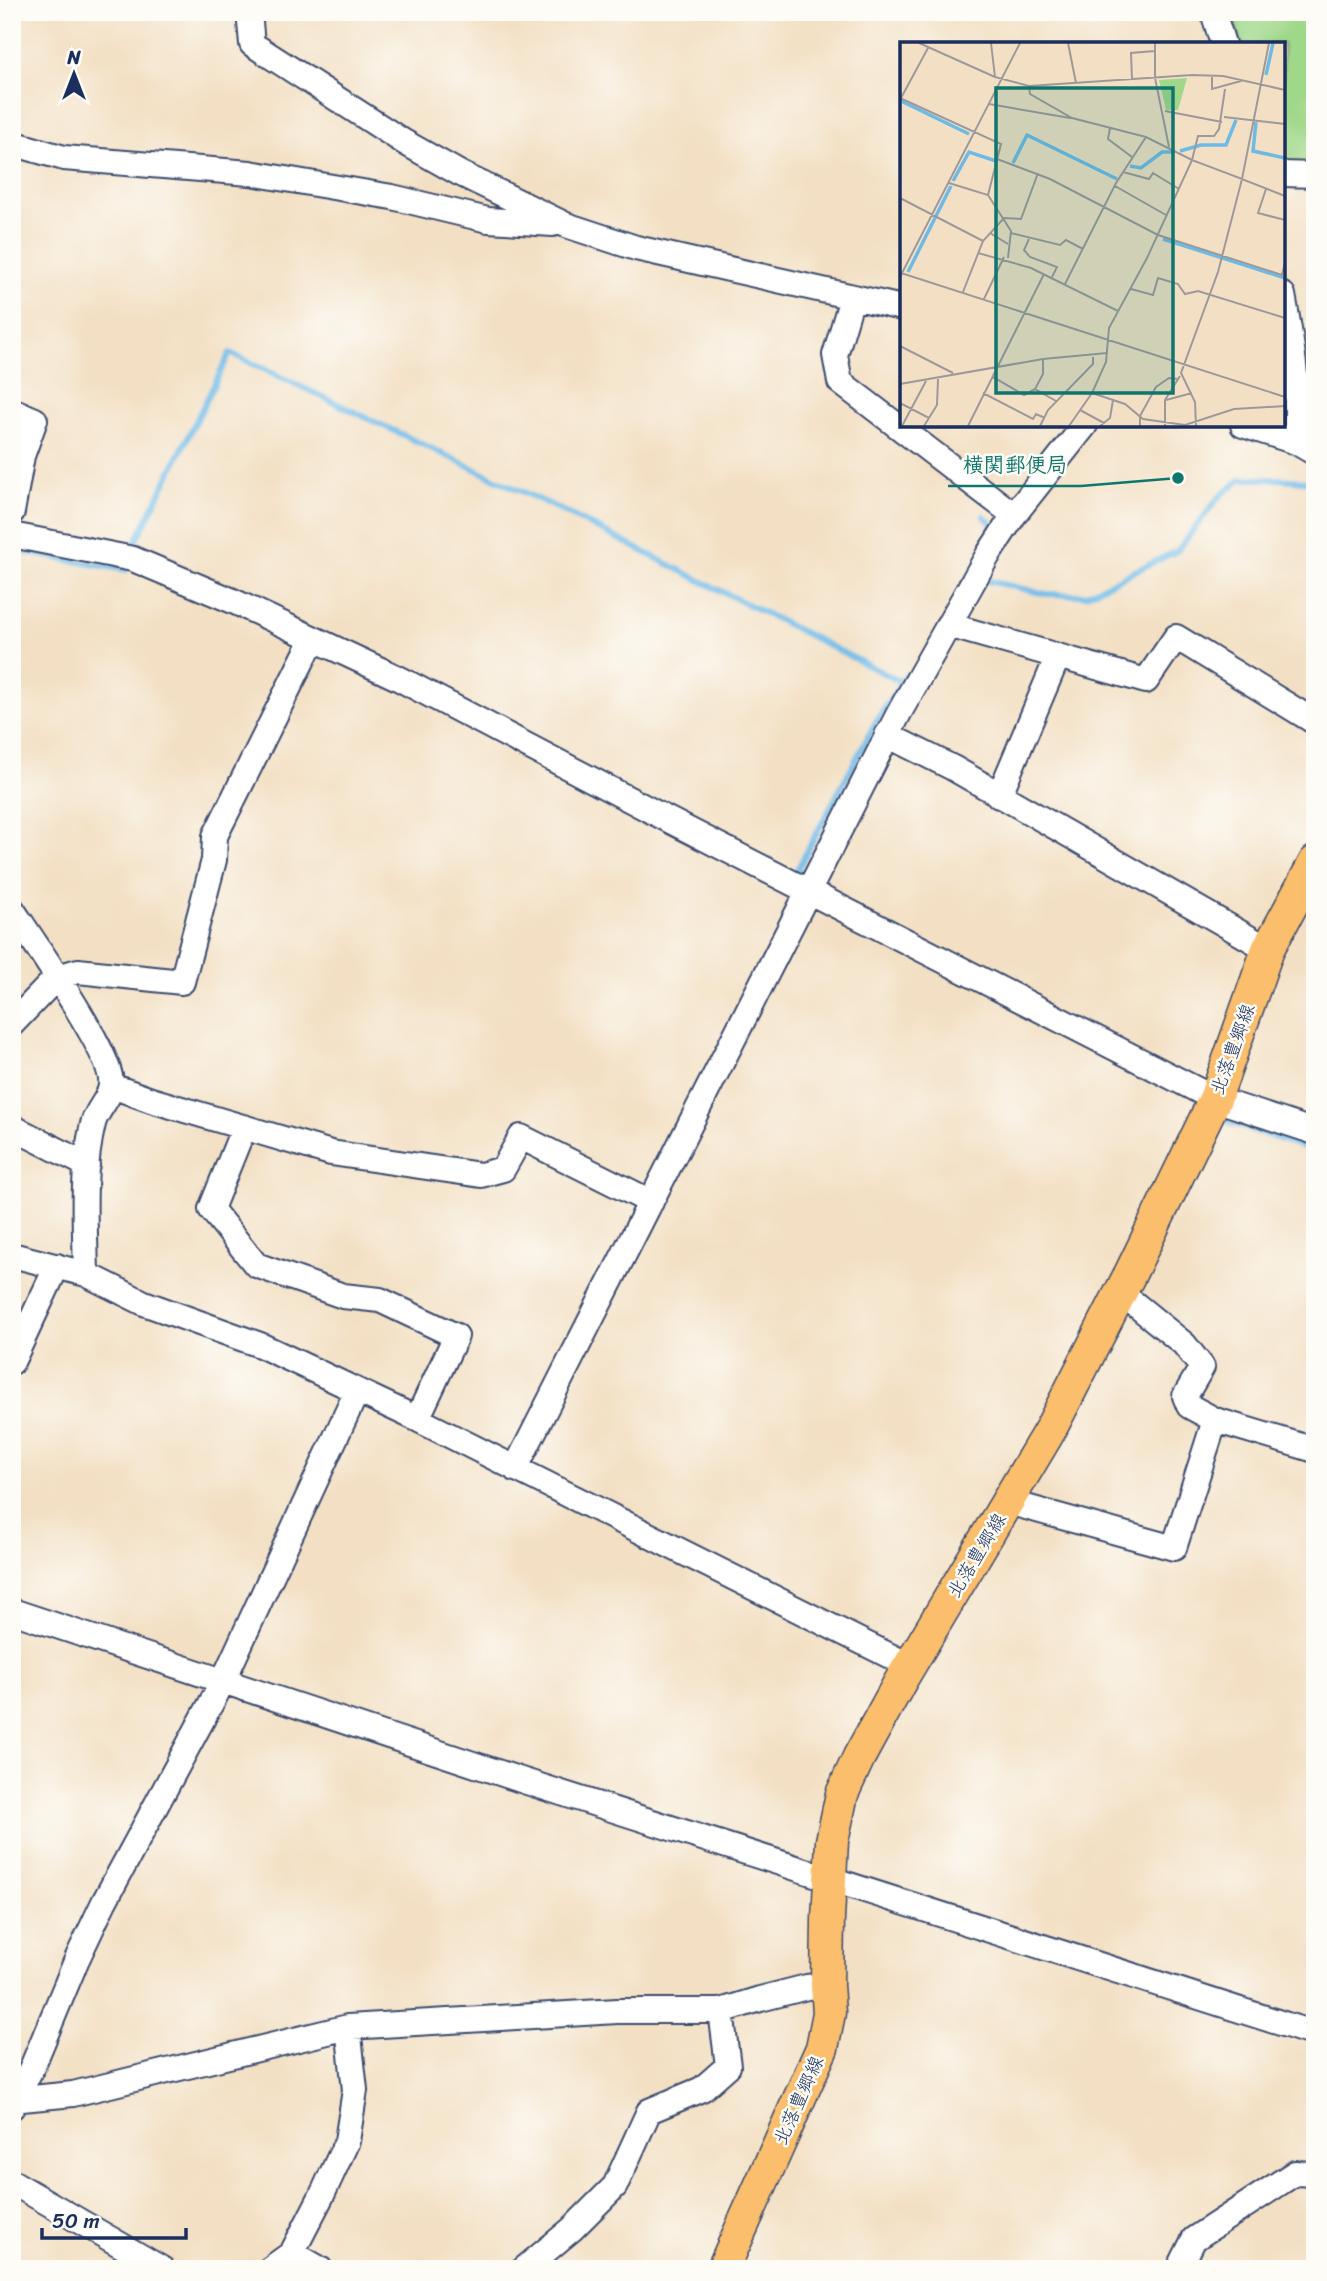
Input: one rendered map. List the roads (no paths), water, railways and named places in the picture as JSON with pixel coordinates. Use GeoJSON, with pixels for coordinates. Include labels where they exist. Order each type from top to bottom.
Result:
{"type":"FeatureCollection","features":[{"type":"Feature","properties":{"kind":"main road","name":"北落豊郷線"},"geometry":{"type":"LineString","coordinates":[[723,2269],[821,2048],[829,2013],[827,1986],[832,1841],[842,1794],[859,1757],[910,1666],[1050,1430],[1214,1099],[1268,949],[1315,862]]}},
{"type":"Feature","properties":{"kind":"street"},"geometry":{"type":"LineString","coordinates":[[249,12],[252,44],[404,142],[459,173],[566,225],[636,248],[900,308]]}},
{"type":"Feature","properties":{"kind":"street"},"geometry":{"type":"LineString","coordinates":[[1213,12],[1222,42]]}},
{"type":"Feature","properties":{"kind":"street"},"geometry":{"type":"LineString","coordinates":[[12,143],[64,158],[250,173],[392,197],[488,220],[566,225]]}},
{"type":"Feature","properties":{"kind":"street"},"geometry":{"type":"LineString","coordinates":[[1285,174],[1315,175]]}},
{"type":"Feature","properties":{"kind":"street"},"geometry":{"type":"LineString","coordinates":[[852,298],[835,355],[840,382],[1014,515]]}},
{"type":"Feature","properties":{"kind":"street"},"geometry":{"type":"LineString","coordinates":[[1285,306],[1298,416],[1305,448]]}},
{"type":"Feature","properties":{"kind":"street"},"geometry":{"type":"LineString","coordinates":[[12,410],[35,420],[22,456],[12,512]]}},
{"type":"Feature","properties":{"kind":"street"},"geometry":{"type":"LineString","coordinates":[[515,1469],[887,735],[988,555],[1014,515],[1083,427]]}},
{"type":"Feature","properties":{"kind":"street"},"geometry":{"type":"LineString","coordinates":[[1248,427],[1305,448]]}},
{"type":"Feature","properties":{"kind":"street"},"geometry":{"type":"LineString","coordinates":[[12,535],[133,559],[233,601],[400,679],[1214,1099],[1315,1132]]}},
{"type":"Feature","properties":{"kind":"street"},"geometry":{"type":"LineString","coordinates":[[948,625],[1146,681],[1177,637],[1315,722]]}},
{"type":"Feature","properties":{"kind":"street"},"geometry":{"type":"LineString","coordinates":[[12,1024],[57,977],[78,971],[183,982],[214,860],[215,836],[313,639]]}},
{"type":"Feature","properties":{"kind":"street"},"geometry":{"type":"LineString","coordinates":[[999,796],[1058,656]]}},
{"type":"Feature","properties":{"kind":"street"},"geometry":{"type":"LineString","coordinates":[[887,735],[953,768],[1268,949]]}},
{"type":"Feature","properties":{"kind":"street"},"geometry":{"type":"LineString","coordinates":[[12,909],[105,1057],[110,1073],[111,1086],[93,1121],[85,1181],[86,1274]]}},
{"type":"Feature","properties":{"kind":"street"},"geometry":{"type":"LineString","coordinates":[[111,1086],[331,1153],[481,1175],[503,1169],[521,1138],[651,1202]]}},
{"type":"Feature","properties":{"kind":"street"},"geometry":{"type":"LineString","coordinates":[[12,1127],[87,1165]]}},
{"type":"Feature","properties":{"kind":"street"},"geometry":{"type":"LineString","coordinates":[[244,1127],[211,1209],[256,1265],[343,1296],[380,1300],[456,1336],[417,1419]]}},
{"type":"Feature","properties":{"kind":"street"},"geometry":{"type":"LineString","coordinates":[[12,1255],[86,1274],[144,1303],[260,1345],[417,1419],[910,1666]]}},
{"type":"Feature","properties":{"kind":"street"},"geometry":{"type":"LineString","coordinates":[[12,1362],[57,1266]]}},
{"type":"Feature","properties":{"kind":"street"},"geometry":{"type":"LineString","coordinates":[[1120,1292],[1184,1344],[1202,1367],[1185,1396],[1189,1406],[1215,1420],[1315,1450]]}},
{"type":"Feature","properties":{"kind":"street"},"geometry":{"type":"LineString","coordinates":[[14,2102],[104,1902],[223,1681],[357,1391]]}},
{"type":"Feature","properties":{"kind":"street"},"geometry":{"type":"LineString","coordinates":[[1008,1502],[1174,1548],[1215,1420]]}},
{"type":"Feature","properties":{"kind":"street"},"geometry":{"type":"LineString","coordinates":[[12,1611],[829,1880],[1315,2034]]}},
{"type":"Feature","properties":{"kind":"street"},"geometry":{"type":"LineString","coordinates":[[14,2102],[74,2094],[348,2027],[617,2011],[721,2011],[807,1987],[827,1986]]}},
{"type":"Feature","properties":{"kind":"street"},"geometry":{"type":"LineString","coordinates":[[524,2269],[572,2229],[615,2186],[649,2111],[702,2090],[727,2066],[721,2011]]}},
{"type":"Feature","properties":{"kind":"street"},"geometry":{"type":"LineString","coordinates":[[270,2269],[292,2253],[347,2141],[355,2090],[348,2027]]}},
{"type":"Feature","properties":{"kind":"street"},"geometry":{"type":"LineString","coordinates":[[1179,2269],[1194,2239],[1295,2173],[1315,2174]]}},
{"type":"Feature","properties":{"kind":"street"},"geometry":{"type":"LineString","coordinates":[[12,2182],[162,2269]]}},
{"type":"Feature","properties":{"kind":"street"},"geometry":{"type":"LineString","coordinates":[[292,2253],[320,2269]]}},
{"type":"Feature","properties":{"kind":"waterway"},"geometry":{"type":"LineString","coordinates":[[130,553],[230,353],[557,508],[887,675],[902,682],[906,676]]}},
{"type":"Feature","properties":{"kind":"waterway"},"geometry":{"type":"LineString","coordinates":[[980,579],[1046,594],[1085,595],[1177,551],[1219,497],[1241,479],[1315,482]]}},
{"type":"Feature","properties":{"kind":"waterway"},"geometry":{"type":"LineString","coordinates":[[984,516],[993,525],[990,530]]}},
{"type":"Feature","properties":{"kind":"waterway"},"geometry":{"type":"LineString","coordinates":[[12,550],[126,570],[127,567]]}},
{"type":"Feature","properties":{"kind":"waterway"},"geometry":{"type":"LineString","coordinates":[[809,878],[797,870],[878,718],[902,682]]}},
{"type":"Feature","properties":{"kind":"waterway"},"geometry":{"type":"LineString","coordinates":[[1220,1110],[1228,1122],[1315,1151]]}},
{"type":"Feature","properties":{"kind":"place","name":"横関郵便局"},"geometry":{"type":"Point","coordinates":[1178,478]}}]}
